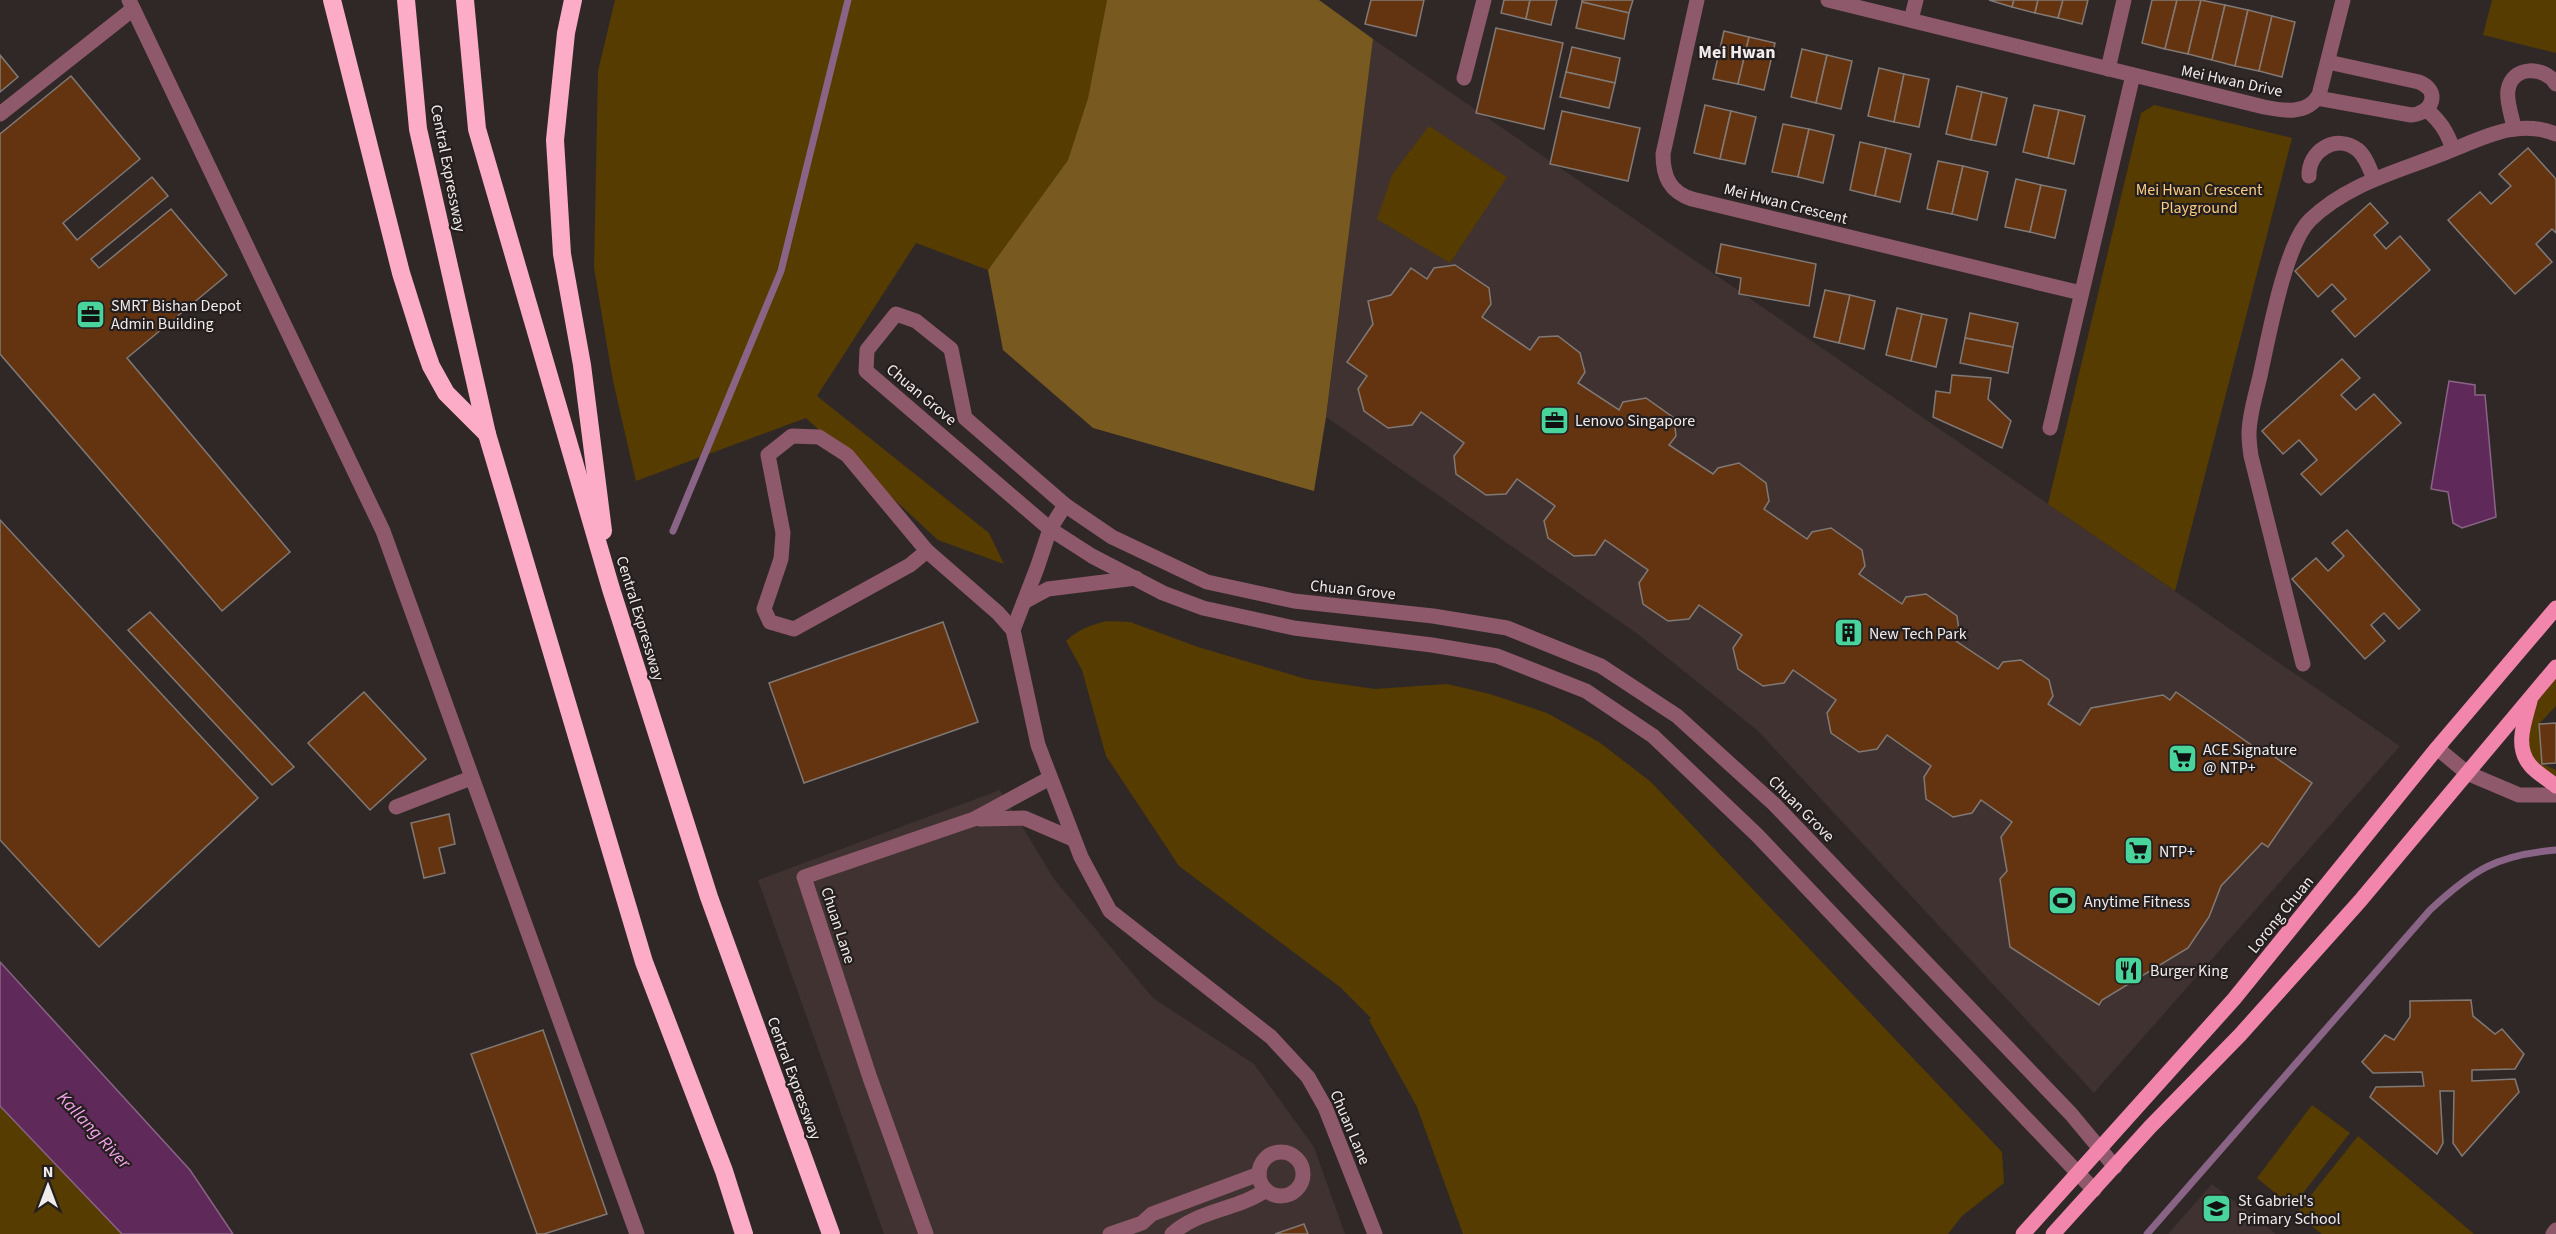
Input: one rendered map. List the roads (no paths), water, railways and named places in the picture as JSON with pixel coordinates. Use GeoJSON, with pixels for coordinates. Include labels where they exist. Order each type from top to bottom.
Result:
{"type":"FeatureCollection","features":[{"type":"Feature","properties":{"kind":"highway"},"geometry":{"type":"LineString","coordinates":[[332,0],[401,273],[431,366],[446,393],[487,434]]}},
{"type":"Feature","properties":{"kind":"highway","name":"Central Expressway"},"geometry":{"type":"LineString","coordinates":[[406,0],[418,129],[487,434],[644,962],[720,1160],[744,1234]]}},
{"type":"Feature","properties":{"kind":"highway","name":"Central Expressway"},"geometry":{"type":"LineString","coordinates":[[465,0],[477,129],[611,589],[709,897],[831,1234]]}},
{"type":"Feature","properties":{"kind":"highway"},"geometry":{"type":"LineString","coordinates":[[573,0],[566,33],[555,140],[562,254],[582,365],[611,589]]}},
{"type":"Feature","properties":{"kind":"main road","name":"Lorong Chuan"},"geometry":{"type":"LineString","coordinates":[[2023,1234],[2234,999],[2437,748],[2556,608]]}},
{"type":"Feature","properties":{"kind":"main road"},"geometry":{"type":"LineString","coordinates":[[2053,1234],[2150,1127],[2240,1035],[2336,928],[2556,667]]}},
{"type":"Feature","properties":{"kind":"main road"},"geometry":{"type":"LineString","coordinates":[[2532,695],[2522,734],[2523,751],[2530,765],[2556,786]]}},
{"type":"Feature","properties":{"kind":"street"},"geometry":{"type":"LineString","coordinates":[[1464,78],[1484,0]]}},
{"type":"Feature","properties":{"kind":"street","name":"Mei Hwan Crescent"},"geometry":{"type":"LineString","coordinates":[[1697,0],[1663,154],[1666,180],[1674,190],[1692,199],[2081,293]]}},
{"type":"Feature","properties":{"kind":"street","name":"Mei Hwan Drive"},"geometry":{"type":"LineString","coordinates":[[1828,0],[2275,109],[2306,108],[2317,98]]}},
{"type":"Feature","properties":{"kind":"street"},"geometry":{"type":"LineString","coordinates":[[1911,20],[1916,0]]}},
{"type":"Feature","properties":{"kind":"street"},"geometry":{"type":"LineString","coordinates":[[2108,69],[2124,0]]}},
{"type":"Feature","properties":{"kind":"street"},"geometry":{"type":"LineString","coordinates":[[2328,62],[2427,86],[2431,92],[2431,101],[2427,110],[2421,114],[2411,115],[2317,98],[2343,0]]}},
{"type":"Feature","properties":{"kind":"street"},"geometry":{"type":"LineString","coordinates":[[0,114],[131,4],[382,531],[637,1234]]}},
{"type":"Feature","properties":{"kind":"street"},"geometry":{"type":"LineString","coordinates":[[2514,128],[2507,92],[2514,76],[2520,72],[2539,71],[2549,76],[2556,84]]}},
{"type":"Feature","properties":{"kind":"street"},"geometry":{"type":"LineString","coordinates":[[2050,428],[2133,75]]}},
{"type":"Feature","properties":{"kind":"street"},"geometry":{"type":"LineString","coordinates":[[2427,110],[2440,121],[2453,149]]}},
{"type":"Feature","properties":{"kind":"street"},"geometry":{"type":"LineString","coordinates":[[2303,664],[2251,456],[2250,425],[2274,314],[2296,244],[2308,222],[2374,178],[2514,128],[2540,128],[2556,134]]}},
{"type":"Feature","properties":{"kind":"street"},"geometry":{"type":"LineString","coordinates":[[2309,176],[2310,163],[2316,153],[2324,146],[2345,144],[2360,153],[2374,178]]}},
{"type":"Feature","properties":{"kind":"street","name":"Chuan Grove"},"geometry":{"type":"LineString","coordinates":[[2094,1190],[1757,835],[1653,736],[1586,691],[1497,656],[1432,645],[1294,628],[1203,608],[1163,592],[1092,556],[1050,529],[866,370],[867,350],[896,314],[916,321],[951,349],[965,418],[1065,505],[1112,537],[1207,582],[1294,601],[1433,616],[1507,628],[1601,666],[1677,716],[1774,804],[2071,1114],[2115,1167]]}},
{"type":"Feature","properties":{"kind":"street"},"geometry":{"type":"LineString","coordinates":[[927,551],[910,565],[794,629],[770,622],[764,609],[781,559],[783,533],[768,455],[792,436],[819,437],[847,455],[927,551],[998,613],[1013,630],[1050,529],[1065,505]]}},
{"type":"Feature","properties":{"kind":"street"},"geometry":{"type":"LineString","coordinates":[[1024,602],[1048,589],[1136,578]]}},
{"type":"Feature","properties":{"kind":"street","name":"Chuan Lane"},"geometry":{"type":"LineString","coordinates":[[1013,630],[1038,745],[1073,839],[1110,911],[1271,1037],[1308,1077],[1325,1107],[1375,1234]]}},
{"type":"Feature","properties":{"kind":"street"},"geometry":{"type":"LineString","coordinates":[[2437,748],[2468,773],[2519,795],[2556,795]]}},
{"type":"Feature","properties":{"kind":"street"},"geometry":{"type":"LineString","coordinates":[[396,807],[471,778]]}},
{"type":"Feature","properties":{"kind":"street","name":"Chuan Lane"},"geometry":{"type":"LineString","coordinates":[[926,1234],[870,1078],[804,877],[974,819],[1050,778]]}},
{"type":"Feature","properties":{"kind":"street"},"geometry":{"type":"LineString","coordinates":[[974,819],[1024,818],[1073,839]]}},
{"type":"Feature","properties":{"kind":"street"},"geometry":{"type":"LineString","coordinates":[[1275,1152],[1284,1152],[1293,1154],[1300,1161],[1303,1179],[1292,1194],[1274,1195],[1266,1190],[1259,1174],[1260,1164],[1266,1157],[1275,1152]]}},
{"type":"Feature","properties":{"kind":"street"},"geometry":{"type":"LineString","coordinates":[[1110,1234],[1142,1223],[1152,1214],[1259,1174]]}},
{"type":"Feature","properties":{"kind":"street"},"geometry":{"type":"LineString","coordinates":[[1172,1234],[1185,1223],[1255,1198],[1266,1190]]}},
{"type":"Feature","properties":{"kind":"water"},"geometry":{"type":"Polygon","coordinates":[[[2449,381],[2475,385],[2475,395],[2485,395],[2496,517],[2462,528],[2453,523],[2448,492],[2431,489],[2449,381]]]}},
{"type":"Feature","properties":{"kind":"water","name":"Kallang River"},"geometry":{"type":"Polygon","coordinates":[[[0,962],[190,1170],[233,1234],[122,1234],[0,1106],[0,962]]]}},
{"type":"Feature","properties":{"kind":"waterway"},"geometry":{"type":"LineString","coordinates":[[673,531],[781,271],[848,0]]}},
{"type":"Feature","properties":{"kind":"waterway"},"geometry":{"type":"LineString","coordinates":[[2147,1234],[2430,910],[2459,884],[2487,867],[2517,856],[2556,850]]}},
{"type":"Feature","properties":{"kind":"place","name":"SMRT Bishan Depot Admin Building"},"geometry":{"type":"Point","coordinates":[90,314]}},
{"type":"Feature","properties":{"kind":"place","name":"Lenovo Singapore"},"geometry":{"type":"Point","coordinates":[1554,420]}},
{"type":"Feature","properties":{"kind":"place","name":"New Tech Park"},"geometry":{"type":"Point","coordinates":[1848,633]}},
{"type":"Feature","properties":{"kind":"place","name":"ACE Signature @ NTP+"},"geometry":{"type":"Point","coordinates":[2182,758]}},
{"type":"Feature","properties":{"kind":"place","name":"NTP+"},"geometry":{"type":"Point","coordinates":[2138,851]}},
{"type":"Feature","properties":{"kind":"place","name":"Anytime Fitness"},"geometry":{"type":"Point","coordinates":[2063,901]}},
{"type":"Feature","properties":{"kind":"place","name":"Burger King"},"geometry":{"type":"Point","coordinates":[2129,970]}},
{"type":"Feature","properties":{"kind":"place","name":"St Gabriel's Primary School"},"geometry":{"type":"Point","coordinates":[2217,1209]}},
{"type":"Feature","properties":{"kind":"district","name":"Mei Hwan"},"geometry":{"type":"Point","coordinates":[1737,52]}},
{"type":"Feature","properties":{"kind":"park label","name":"Mei Hwan Crescent Playground"},"geometry":{"type":"Point","coordinates":[2199,198]}}]}
